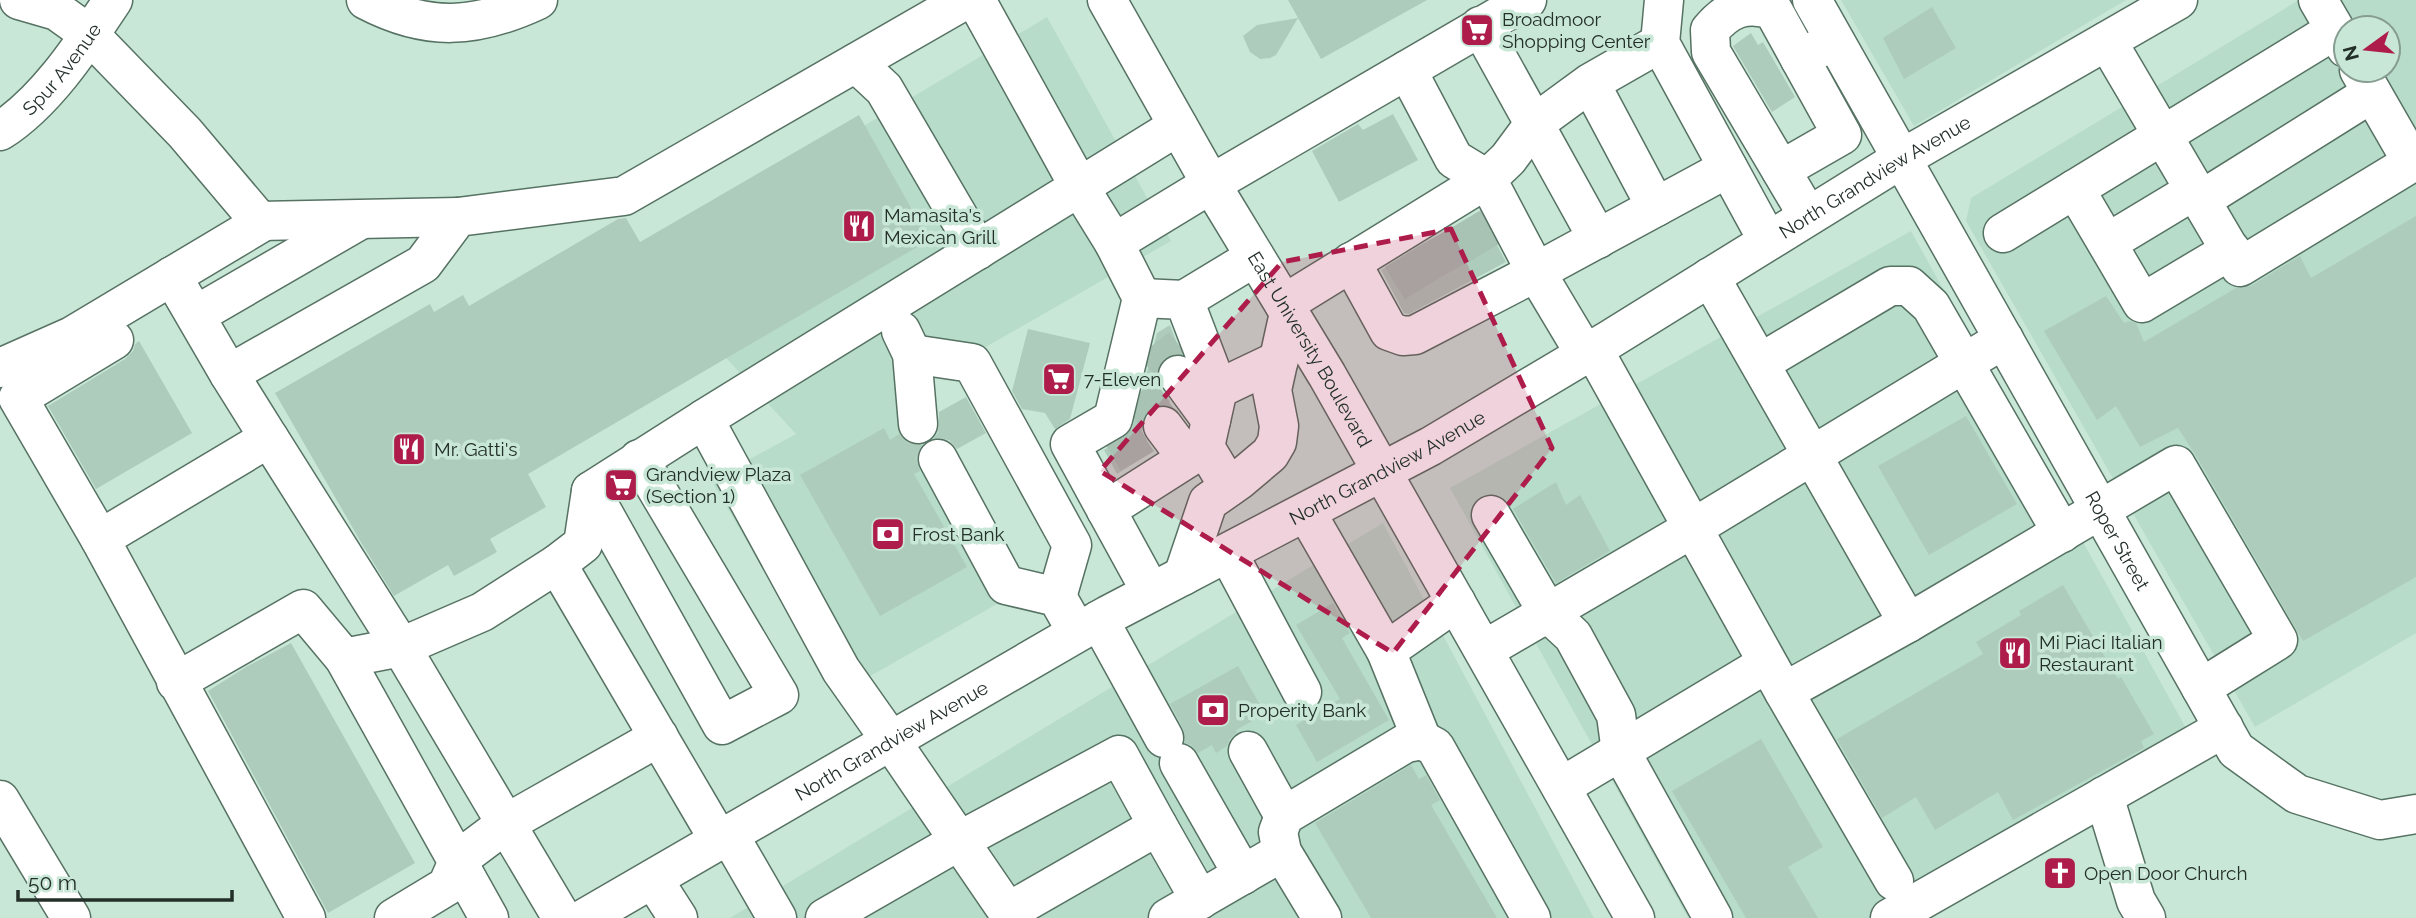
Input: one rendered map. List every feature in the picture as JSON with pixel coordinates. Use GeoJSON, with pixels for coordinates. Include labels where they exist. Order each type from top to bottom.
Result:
{"type":"FeatureCollection","features":[{"type":"Feature","properties":{"kind":"main road"},"geometry":{"type":"LineString","coordinates":[[19,0],[57,12],[89,34],[185,133],[261,223],[184,296]]}},
{"type":"Feature","properties":{"kind":"main road","name":"Spur Avenue"},"geometry":{"type":"LineString","coordinates":[[0,131],[13,123],[41,96],[113,0]]}},
{"type":"Feature","properties":{"kind":"main road"},"geometry":{"type":"LineString","coordinates":[[366,0],[399,15],[444,25],[467,24],[493,18],[538,0]]}},
{"type":"Feature","properties":{"kind":"main road"},"geometry":{"type":"LineString","coordinates":[[259,221],[458,217],[624,196],[965,0]]}},
{"type":"Feature","properties":{"kind":"main road"},"geometry":{"type":"LineString","coordinates":[[976,0],[1080,188],[1114,243],[1144,322],[1131,427],[1106,510]]}},
{"type":"Feature","properties":{"kind":"main road","name":"East University Boulevard"},"geometry":{"type":"LineString","coordinates":[[1107,0],[1484,650],[1635,918]]}},
{"type":"Feature","properties":{"kind":"main road"},"geometry":{"type":"LineString","coordinates":[[1114,243],[1527,0]]}},
{"type":"Feature","properties":{"kind":"main road"},"geometry":{"type":"LineString","coordinates":[[1664,0],[1660,43],[1769,241]]}},
{"type":"Feature","properties":{"kind":"main road","name":"Roper Street"},"geometry":{"type":"LineString","coordinates":[[1812,0],[2236,750],[2297,794],[2380,820],[2416,814]]}},
{"type":"Feature","properties":{"kind":"main road","name":"North Grandview Avenue"},"geometry":{"type":"LineString","coordinates":[[585,918],[1088,626],[1382,473],[1589,352],[1901,159],[2178,0]]}},
{"type":"Feature","properties":{"kind":"main road"},"geometry":{"type":"LineString","coordinates":[[1782,170],[1842,135],[1773,10],[1759,5],[1742,7],[1724,13],[1710,30],[1711,52],[1808,216]]}},
{"type":"Feature","properties":{"kind":"main road"},"geometry":{"type":"LineString","coordinates":[[1480,26],[1598,239]]}},
{"type":"Feature","properties":{"kind":"main road"},"geometry":{"type":"LineString","coordinates":[[2003,233],[2163,136],[2332,27]]}},
{"type":"Feature","properties":{"kind":"main road"},"geometry":{"type":"LineString","coordinates":[[1800,59],[1834,40]]}},
{"type":"Feature","properties":{"kind":"main road"},"geometry":{"type":"LineString","coordinates":[[2107,41],[2240,267],[2414,161],[2367,84]]}},
{"type":"Feature","properties":{"kind":"main road"},"geometry":{"type":"LineString","coordinates":[[1279,360],[1205,429],[1131,427],[1070,444],[1106,510],[1167,584],[1208,502],[1270,454],[1277,442],[1279,426],[1272,390],[1279,360],[1287,309],[1351,262],[1427,229],[1508,159],[1534,124],[1590,83],[1660,43]]}},
{"type":"Feature","properties":{"kind":"main road"},"geometry":{"type":"LineString","coordinates":[[856,63],[884,89],[978,250]]}},
{"type":"Feature","properties":{"kind":"main road"},"geometry":{"type":"LineString","coordinates":[[1407,70],[1454,159],[1487,179]]}},
{"type":"Feature","properties":{"kind":"main road"},"geometry":{"type":"LineString","coordinates":[[1590,83],[1656,207]]}},
{"type":"Feature","properties":{"kind":"main road"},"geometry":{"type":"LineString","coordinates":[[2107,243],[2198,195],[2363,84]]}},
{"type":"Feature","properties":{"kind":"main road"},"geometry":{"type":"LineString","coordinates":[[344,658],[401,647],[482,612],[583,544],[591,491],[1178,126]]}},
{"type":"Feature","properties":{"kind":"main road"},"geometry":{"type":"LineString","coordinates":[[1351,262],[1389,331],[1403,336],[1415,335],[1477,293],[1598,239],[1728,167]]}},
{"type":"Feature","properties":{"kind":"main road"},"geometry":{"type":"LineString","coordinates":[[1477,293],[1487,179]]}},
{"type":"Feature","properties":{"kind":"main road"},"geometry":{"type":"LineString","coordinates":[[2076,189],[2142,303],[2231,250]]}},
{"type":"Feature","properties":{"kind":"main road"},"geometry":{"type":"LineString","coordinates":[[229,374],[423,264],[458,217]]}},
{"type":"Feature","properties":{"kind":"main road"},"geometry":{"type":"LineString","coordinates":[[306,918],[100,539],[6,386],[72,337],[184,296],[365,218]]}},
{"type":"Feature","properties":{"kind":"main road"},"geometry":{"type":"LineString","coordinates":[[1144,322],[1255,257]]}},
{"type":"Feature","properties":{"kind":"main road"},"geometry":{"type":"LineString","coordinates":[[1710,276],[1908,623]]}},
{"type":"Feature","properties":{"kind":"main road"},"geometry":{"type":"LineString","coordinates":[[1760,363],[1889,286],[1909,286],[1931,306],[2062,533]]}},
{"type":"Feature","properties":{"kind":"main road"},"geometry":{"type":"LineString","coordinates":[[1477,293],[1589,352],[1693,528],[1892,900],[2104,796],[2224,728]]}},
{"type":"Feature","properties":{"kind":"main road"},"geometry":{"type":"LineString","coordinates":[[184,296],[229,374],[508,823],[562,918]]}},
{"type":"Feature","properties":{"kind":"main road"},"geometry":{"type":"LineString","coordinates":[[1184,300],[1205,429]]}},
{"type":"Feature","properties":{"kind":"main road"},"geometry":{"type":"LineString","coordinates":[[888,305],[912,354],[918,424]]}},
{"type":"Feature","properties":{"kind":"main road"},"geometry":{"type":"LineString","coordinates":[[1484,650],[1693,528],[2004,339]]}},
{"type":"Feature","properties":{"kind":"main road"},"geometry":{"type":"LineString","coordinates":[[912,354],[972,363],[1072,545],[1056,597]]}},
{"type":"Feature","properties":{"kind":"main road"},"geometry":{"type":"LineString","coordinates":[[1178,375],[1205,429],[1229,487]]}},
{"type":"Feature","properties":{"kind":"main road"},"geometry":{"type":"LineString","coordinates":[[704,419],[841,670],[1010,915],[1158,826]]}},
{"type":"Feature","properties":{"kind":"main road"},"geometry":{"type":"LineString","coordinates":[[1163,426],[1205,429]]}},
{"type":"Feature","properties":{"kind":"main road"},"geometry":{"type":"LineString","coordinates":[[100,539],[269,438]]}},
{"type":"Feature","properties":{"kind":"main road"},"geometry":{"type":"LineString","coordinates":[[591,491],[722,725],[779,695],[639,459]]}},
{"type":"Feature","properties":{"kind":"main road"},"geometry":{"type":"LineString","coordinates":[[938,459],[1006,585],[1056,597],[1088,626],[1171,751],[1243,874]]}},
{"type":"Feature","properties":{"kind":"main road"},"geometry":{"type":"LineString","coordinates":[[1561,787],[1621,752],[1775,678],[1908,623],[2176,465],[2278,640],[2201,688]]}},
{"type":"Feature","properties":{"kind":"main road"},"geometry":{"type":"LineString","coordinates":[[1306,512],[1386,651],[1422,740]]}},
{"type":"Feature","properties":{"kind":"main road"},"geometry":{"type":"LineString","coordinates":[[1491,515],[1548,613],[1573,636],[1616,715],[1621,752],[1713,918]]}},
{"type":"Feature","properties":{"kind":"main road"},"geometry":{"type":"LineString","coordinates":[[1228,553],[1302,692]]}},
{"type":"Feature","properties":{"kind":"main road"},"geometry":{"type":"LineString","coordinates":[[557,564],[659,737],[777,918]]}},
{"type":"Feature","properties":{"kind":"main road"},"geometry":{"type":"LineString","coordinates":[[1386,651],[1456,602]]}},
{"type":"Feature","properties":{"kind":"main road"},"geometry":{"type":"LineString","coordinates":[[180,688],[303,609],[344,658],[489,918]]}},
{"type":"Feature","properties":{"kind":"main road"},"geometry":{"type":"LineString","coordinates":[[180,688],[258,653],[312,620]]}},
{"type":"Feature","properties":{"kind":"main road"},"geometry":{"type":"LineString","coordinates":[[394,918],[447,886],[458,859],[508,823],[659,737]]}},
{"type":"Feature","properties":{"kind":"main road"},"geometry":{"type":"LineString","coordinates":[[825,918],[959,841],[1119,755],[1158,826],[1184,909],[1243,874],[1283,834],[1406,743],[1422,740],[1436,747],[1531,918]]}},
{"type":"Feature","properties":{"kind":"main road"},"geometry":{"type":"LineString","coordinates":[[1248,751],[1322,918]]}},
{"type":"Feature","properties":{"kind":"main road"},"geometry":{"type":"LineString","coordinates":[[2104,796],[2138,913]]}},
{"type":"Feature","properties":{"kind":"main road"},"geometry":{"type":"LineString","coordinates":[[0,800],[71,918]]}},
{"type":"Feature","properties":{"kind":"main road"},"geometry":{"type":"LineString","coordinates":[[653,879],[678,918]]}},
{"type":"Feature","properties":{"kind":"highlighted area"},"geometry":{"type":"Polygon","coordinates":[[[1451,229],[1552,448],[1393,653],[1100,471],[1282,262],[1451,229]]]}},
{"type":"Feature","properties":{"kind":"shaded area"},"geometry":{"type":"Polygon","coordinates":[[[1841,0],[2126,0],[1914,126],[1841,0]]]}},
{"type":"Feature","properties":{"kind":"shaded area"},"geometry":{"type":"Polygon","coordinates":[[[2299,0],[2416,0],[2416,633],[2255,727],[1966,221],[1971,198],[2299,0]]]}},
{"type":"Feature","properties":{"kind":"shaded area"},"geometry":{"type":"Polygon","coordinates":[[[1047,17],[1171,241],[916,387],[1027,587],[837,695],[711,480],[796,434],[637,261],[1047,17]]]}},
{"type":"Feature","properties":{"kind":"shaded area"},"geometry":{"type":"Polygon","coordinates":[[[1911,231],[2192,739],[1872,918],[1688,918],[1450,488],[1911,231]]]}},
{"type":"Feature","properties":{"kind":"shaded area"},"geometry":{"type":"Polygon","coordinates":[[[1383,523],[1594,918],[730,918],[1383,523]]]}},
{"type":"Feature","properties":{"kind":"building"},"geometry":{"type":"Polygon","coordinates":[[[1288,0],[1427,0],[1321,59],[1288,0]]]}},
{"type":"Feature","properties":{"kind":"building"},"geometry":{"type":"Polygon","coordinates":[[[1932,7],[1956,48],[1904,79],[1883,38],[1932,7]]]}},
{"type":"Feature","properties":{"kind":"building"},"geometry":{"type":"Polygon","coordinates":[[[1298,18],[1276,55],[1260,59],[1250,52],[1243,36],[1257,25],[1298,18]]]}},
{"type":"Feature","properties":{"kind":"building"},"geometry":{"type":"Polygon","coordinates":[[[1751,33],[1758,45],[1763,42],[1795,97],[1772,112],[1733,46],[1751,33]]]}},
{"type":"Feature","properties":{"kind":"building"},"geometry":{"type":"Polygon","coordinates":[[[1393,114],[1418,160],[1339,202],[1312,151],[1358,124],[1363,130],[1393,114]]]}},
{"type":"Feature","properties":{"kind":"building"},"geometry":{"type":"Polygon","coordinates":[[[859,115],[929,240],[528,474],[546,507],[490,539],[497,552],[454,576],[448,565],[394,596],[275,393],[430,304],[434,312],[463,295],[469,306],[618,219],[626,218],[640,242],[859,115]]]}},
{"type":"Feature","properties":{"kind":"building"},"geometry":{"type":"Polygon","coordinates":[[[1479,211],[1506,262],[1409,314],[1404,313],[1381,270],[1479,211]]]}},
{"type":"Feature","properties":{"kind":"building"},"geometry":{"type":"Polygon","coordinates":[[[2416,216],[2416,577],[2303,641],[2178,428],[2140,447],[2116,406],[2097,420],[2044,331],[2106,296],[2124,323],[2136,323],[2144,342],[2236,288],[2251,286],[2300,256],[2311,278],[2416,216]]]}},
{"type":"Feature","properties":{"kind":"building"},"geometry":{"type":"Polygon","coordinates":[[[1170,325],[1181,354],[1175,353],[1165,358],[1158,366],[1156,377],[1170,401],[1169,405],[1160,404],[1149,409],[1141,428],[1154,451],[1117,474],[1104,450],[1131,432],[1157,333],[1170,325]]]}},
{"type":"Feature","properties":{"kind":"building"},"geometry":{"type":"Polygon","coordinates":[[[1028,329],[1090,343],[1070,419],[1055,429],[1045,413],[1022,409],[1012,391],[1028,329]]]}},
{"type":"Feature","properties":{"kind":"building"},"geometry":{"type":"Polygon","coordinates":[[[139,341],[192,433],[96,489],[48,406],[125,359],[139,341]]]}},
{"type":"Feature","properties":{"kind":"building"},"geometry":{"type":"Polygon","coordinates":[[[966,397],[986,433],[957,449],[949,440],[934,438],[938,433],[939,412],[966,397]]]}},
{"type":"Feature","properties":{"kind":"building"},"geometry":{"type":"Polygon","coordinates":[[[1966,416],[2017,504],[1929,555],[1878,466],[1966,416]]]}},
{"type":"Feature","properties":{"kind":"building"},"geometry":{"type":"Polygon","coordinates":[[[884,428],[890,440],[899,434],[908,443],[922,445],[916,458],[920,471],[914,474],[967,567],[880,616],[800,475],[884,428]]]}},
{"type":"Feature","properties":{"kind":"building"},"geometry":{"type":"Polygon","coordinates":[[[1556,482],[1566,505],[1580,495],[1610,551],[1556,583],[1513,509],[1556,482]]]}},
{"type":"Feature","properties":{"kind":"building"},"geometry":{"type":"Polygon","coordinates":[[[2063,585],[2154,734],[2141,741],[2144,748],[2013,820],[1998,792],[1935,830],[1916,797],[1882,818],[1837,739],[1983,654],[1976,642],[2021,615],[2019,611],[2063,585]]]}},
{"type":"Feature","properties":{"kind":"building"},"geometry":{"type":"Polygon","coordinates":[[[1333,603],[1350,633],[1342,638],[1389,720],[1317,762],[1296,725],[1340,699],[1296,625],[1333,603]]]}},
{"type":"Feature","properties":{"kind":"building"},"geometry":{"type":"Polygon","coordinates":[[[291,643],[415,863],[328,913],[208,691],[291,643]]]}},
{"type":"Feature","properties":{"kind":"building"},"geometry":{"type":"Polygon","coordinates":[[[1238,666],[1265,714],[1236,730],[1227,746],[1216,753],[1212,745],[1198,753],[1185,743],[1183,728],[1170,704],[1238,666]]]}},
{"type":"Feature","properties":{"kind":"building"},"geometry":{"type":"Polygon","coordinates":[[[1761,739],[1823,847],[1788,867],[1818,918],[1746,918],[1672,791],[1761,739]]]}},
{"type":"Feature","properties":{"kind":"building"},"geometry":{"type":"Polygon","coordinates":[[[1411,765],[1419,779],[1426,775],[1440,800],[1431,805],[1497,918],[1371,918],[1315,823],[1411,765]]]}},
{"type":"Feature","properties":{"kind":"tunnel"},"geometry":{"type":"LineString","coordinates":[[1465,220],[1494,269]]}},
{"type":"Feature","properties":{"kind":"tunnel"},"geometry":{"type":"LineString","coordinates":[[1433,238],[1461,288]]}},
{"type":"Feature","properties":{"kind":"tunnel"},"geometry":{"type":"LineString","coordinates":[[1401,257],[1431,306]]}},
{"type":"Feature","properties":{"kind":"tunnel"},"geometry":{"type":"LineString","coordinates":[[1154,344],[1178,375]]}},
{"type":"Feature","properties":{"kind":"tunnel"},"geometry":{"type":"LineString","coordinates":[[1139,393],[1163,426]]}},
{"type":"Feature","properties":{"kind":"tunnel"},"geometry":{"type":"LineString","coordinates":[[1122,435],[1137,461]]}},
{"type":"Feature","properties":{"kind":"place","name":"Broadmoor Shopping Center"},"geometry":{"type":"Point","coordinates":[1477,30]}},
{"type":"Feature","properties":{"kind":"place","name":"Mamasita's Mexican Grill"},"geometry":{"type":"Point","coordinates":[859,226]}},
{"type":"Feature","properties":{"kind":"place","name":"7-Eleven"},"geometry":{"type":"Point","coordinates":[1059,379]}},
{"type":"Feature","properties":{"kind":"place","name":"Mr. Gatti's"},"geometry":{"type":"Point","coordinates":[409,449]}},
{"type":"Feature","properties":{"kind":"place","name":"Grandview Plaza (Section 1)"},"geometry":{"type":"Point","coordinates":[621,485]}},
{"type":"Feature","properties":{"kind":"place","name":"Frost Bank"},"geometry":{"type":"Point","coordinates":[888,534]}},
{"type":"Feature","properties":{"kind":"place","name":"Mi Piaci Italian Restaurant"},"geometry":{"type":"Point","coordinates":[2015,653]}},
{"type":"Feature","properties":{"kind":"place","name":"Properity Bank"},"geometry":{"type":"Point","coordinates":[1213,710]}},
{"type":"Feature","properties":{"kind":"place","name":"Open Door Church"},"geometry":{"type":"Point","coordinates":[2060,873]}}]}
